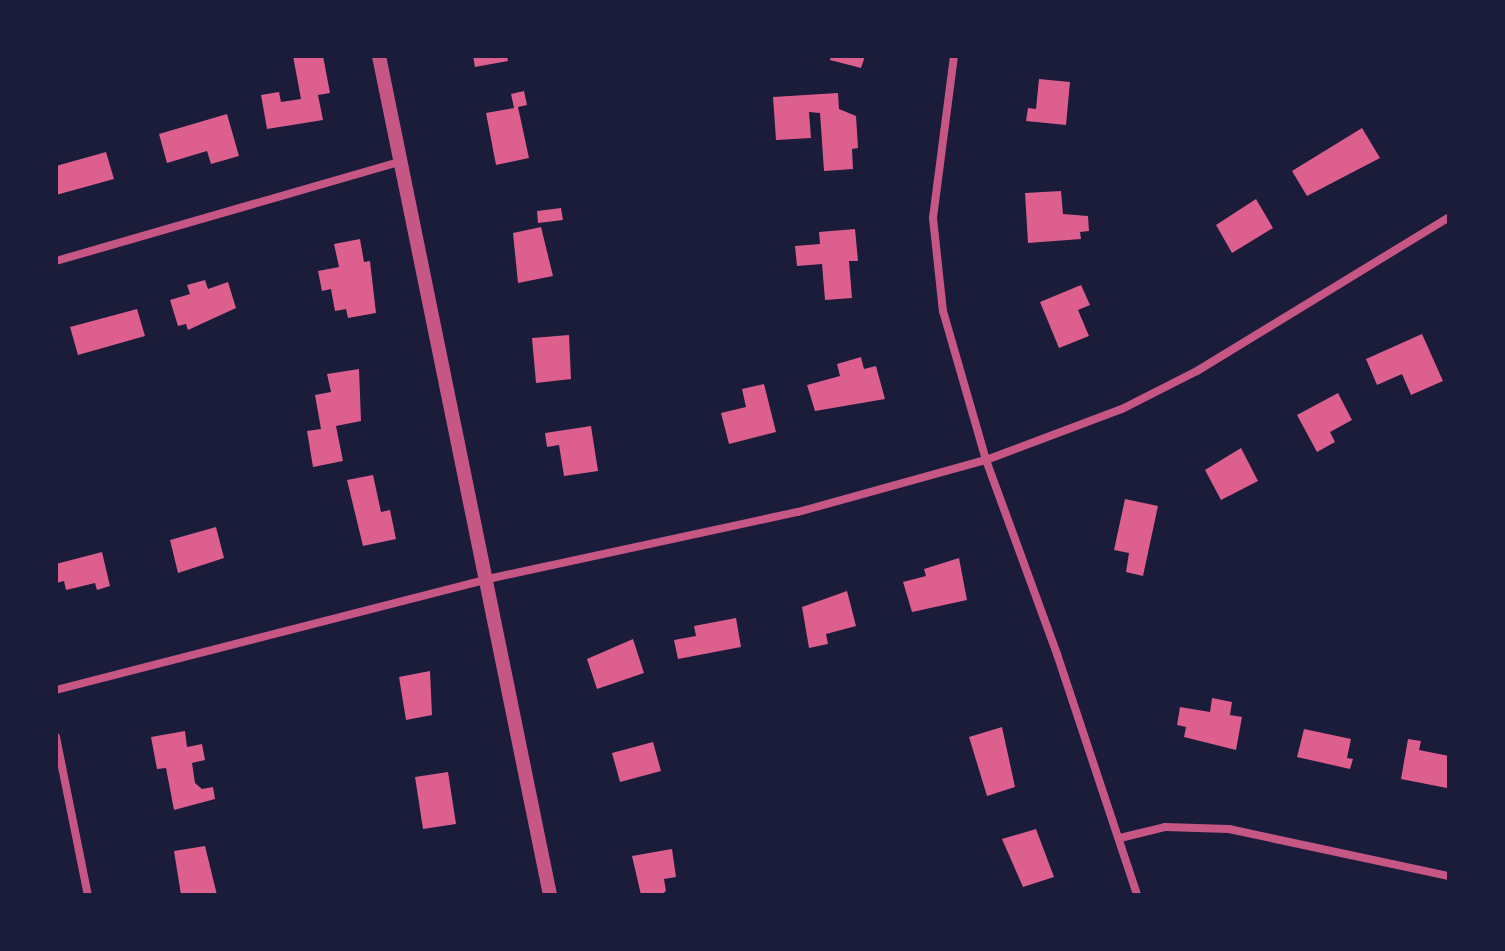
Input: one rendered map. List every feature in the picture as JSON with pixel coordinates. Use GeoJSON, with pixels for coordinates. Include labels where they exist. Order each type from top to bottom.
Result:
{"type":"FeatureCollection","features":[{"type":"Feature","properties":{"kind":"street"},"geometry":{"type":"LineString","coordinates":[[379,56],[483,580],[550,895]]}},
{"type":"Feature","properties":{"kind":"street"},"geometry":{"type":"LineString","coordinates":[[954,56],[933,218],[943,311],[986,460],[1120,838],[1137,895]]}},
{"type":"Feature","properties":{"kind":"street"},"geometry":{"type":"LineString","coordinates":[[56,261],[399,162]]}},
{"type":"Feature","properties":{"kind":"street"},"geometry":{"type":"LineString","coordinates":[[56,690],[483,580],[671,543],[986,460],[1122,409],[1197,371],[1449,217]]}},
{"type":"Feature","properties":{"kind":"street"},"geometry":{"type":"LineString","coordinates":[[56,737],[88,895]]}},
{"type":"Feature","properties":{"kind":"street"},"geometry":{"type":"LineString","coordinates":[[1120,838],[1165,827],[1229,829],[1449,876]]}},
{"type":"Feature","properties":{"kind":"building"},"geometry":{"type":"Polygon","coordinates":[[[293,56],[323,56],[330,93],[318,95],[323,120],[267,129],[261,95],[279,92],[281,102],[301,99],[293,56]]]}},
{"type":"Feature","properties":{"kind":"building"},"geometry":{"type":"Polygon","coordinates":[[[473,56],[507,56],[508,61],[475,67],[473,56]]]}},
{"type":"Feature","properties":{"kind":"building"},"geometry":{"type":"Polygon","coordinates":[[[831,56],[865,56],[861,68],[830,60],[831,56]]]}},
{"type":"Feature","properties":{"kind":"building"},"geometry":{"type":"Polygon","coordinates":[[[1039,79],[1070,82],[1066,125],[1026,121],[1028,108],[1036,109],[1039,79]]]}},
{"type":"Feature","properties":{"kind":"building"},"geometry":{"type":"Polygon","coordinates":[[[524,91],[527,105],[518,107],[529,158],[496,165],[486,113],[514,108],[511,94],[524,91]]]}},
{"type":"Feature","properties":{"kind":"building"},"geometry":{"type":"Polygon","coordinates":[[[838,93],[839,109],[856,116],[858,148],[852,149],[853,169],[824,171],[820,113],[809,112],[811,138],[776,140],[773,97],[838,93]]]}},
{"type":"Feature","properties":{"kind":"building"},"geometry":{"type":"Polygon","coordinates":[[[227,114],[239,156],[211,164],[207,151],[167,163],[159,134],[227,114]]]}},
{"type":"Feature","properties":{"kind":"building"},"geometry":{"type":"Polygon","coordinates":[[[1362,128],[1380,158],[1307,196],[1292,171],[1362,128]]]}},
{"type":"Feature","properties":{"kind":"building"},"geometry":{"type":"Polygon","coordinates":[[[106,152],[114,179],[56,195],[56,166],[106,152]]]}},
{"type":"Feature","properties":{"kind":"building"},"geometry":{"type":"Polygon","coordinates":[[[1061,191],[1063,214],[1088,216],[1089,231],[1080,232],[1081,239],[1028,243],[1025,193],[1061,191]]]}},
{"type":"Feature","properties":{"kind":"building"},"geometry":{"type":"Polygon","coordinates":[[[1256,199],[1273,228],[1232,253],[1216,225],[1256,199]]]}},
{"type":"Feature","properties":{"kind":"building"},"geometry":{"type":"Polygon","coordinates":[[[561,208],[563,220],[538,223],[537,211],[561,208]]]}},
{"type":"Feature","properties":{"kind":"building"},"geometry":{"type":"Polygon","coordinates":[[[541,227],[553,276],[518,283],[513,233],[541,227]]]}},
{"type":"Feature","properties":{"kind":"building"},"geometry":{"type":"Polygon","coordinates":[[[855,229],[858,261],[849,261],[852,298],[825,300],[822,264],[797,266],[795,246],[820,244],[819,232],[855,229]]]}},
{"type":"Feature","properties":{"kind":"building"},"geometry":{"type":"Polygon","coordinates":[[[360,239],[364,262],[370,261],[376,313],[348,318],[346,309],[335,311],[331,289],[322,291],[318,271],[339,267],[334,244],[360,239]]]}},
{"type":"Feature","properties":{"kind":"building"},"geometry":{"type":"Polygon","coordinates":[[[205,280],[208,289],[228,282],[236,308],[188,330],[186,324],[178,326],[170,300],[190,294],[187,285],[205,280]]]}},
{"type":"Feature","properties":{"kind":"building"},"geometry":{"type":"Polygon","coordinates":[[[1081,285],[1090,305],[1078,310],[1089,336],[1059,348],[1040,302],[1081,285]]]}},
{"type":"Feature","properties":{"kind":"building"},"geometry":{"type":"Polygon","coordinates":[[[137,309],[145,336],[78,355],[70,327],[137,309]]]}},
{"type":"Feature","properties":{"kind":"building"},"geometry":{"type":"Polygon","coordinates":[[[1422,334],[1443,381],[1411,395],[1402,374],[1377,385],[1366,359],[1422,334]]]}},
{"type":"Feature","properties":{"kind":"building"},"geometry":{"type":"Polygon","coordinates":[[[569,335],[571,379],[536,383],[532,338],[569,335]]]}},
{"type":"Feature","properties":{"kind":"building"},"geometry":{"type":"Polygon","coordinates":[[[861,357],[864,369],[876,366],[885,399],[815,411],[807,385],[840,376],[837,364],[861,357]]]}},
{"type":"Feature","properties":{"kind":"building"},"geometry":{"type":"Polygon","coordinates":[[[359,369],[361,421],[336,426],[343,461],[313,467],[307,431],[321,429],[315,395],[331,392],[327,374],[359,369]]]}},
{"type":"Feature","properties":{"kind":"building"},"geometry":{"type":"Polygon","coordinates":[[[764,384],[776,432],[729,444],[721,413],[746,407],[742,389],[764,384]]]}},
{"type":"Feature","properties":{"kind":"building"},"geometry":{"type":"Polygon","coordinates":[[[1338,393],[1352,420],[1330,432],[1335,442],[1317,452],[1297,415],[1338,393]]]}},
{"type":"Feature","properties":{"kind":"building"},"geometry":{"type":"Polygon","coordinates":[[[591,426],[598,471],[564,476],[559,445],[547,447],[545,433],[591,426]]]}},
{"type":"Feature","properties":{"kind":"building"},"geometry":{"type":"Polygon","coordinates":[[[1241,448],[1258,481],[1221,500],[1205,470],[1241,448]]]}},
{"type":"Feature","properties":{"kind":"building"},"geometry":{"type":"Polygon","coordinates":[[[373,475],[381,512],[390,510],[396,539],[363,546],[347,480],[373,475]]]}},
{"type":"Feature","properties":{"kind":"building"},"geometry":{"type":"Polygon","coordinates":[[[1125,499],[1158,506],[1143,576],[1126,572],[1129,553],[1114,550],[1125,499]]]}},
{"type":"Feature","properties":{"kind":"building"},"geometry":{"type":"Polygon","coordinates":[[[216,527],[224,558],[178,573],[170,540],[216,527]]]}},
{"type":"Feature","properties":{"kind":"building"},"geometry":{"type":"Polygon","coordinates":[[[102,552],[110,586],[97,590],[95,583],[66,590],[64,581],[56,583],[56,564],[102,552]]]}},
{"type":"Feature","properties":{"kind":"building"},"geometry":{"type":"Polygon","coordinates":[[[959,558],[967,600],[912,612],[903,582],[926,576],[924,569],[959,558]]]}},
{"type":"Feature","properties":{"kind":"building"},"geometry":{"type":"Polygon","coordinates":[[[847,591],[856,626],[826,634],[828,644],[809,648],[802,607],[847,591]]]}},
{"type":"Feature","properties":{"kind":"building"},"geometry":{"type":"Polygon","coordinates":[[[736,618],[741,647],[678,659],[674,640],[696,636],[694,626],[736,618]]]}},
{"type":"Feature","properties":{"kind":"building"},"geometry":{"type":"Polygon","coordinates":[[[633,639],[644,673],[597,689],[587,659],[633,639]]]}},
{"type":"Feature","properties":{"kind":"building"},"geometry":{"type":"Polygon","coordinates":[[[430,671],[432,715],[406,720],[399,677],[430,671]]]}},
{"type":"Feature","properties":{"kind":"building"},"geometry":{"type":"Polygon","coordinates":[[[1212,698],[1232,702],[1230,715],[1242,717],[1236,750],[1184,737],[1186,727],[1177,725],[1180,707],[1210,712],[1212,698]]]}},
{"type":"Feature","properties":{"kind":"building"},"geometry":{"type":"Polygon","coordinates":[[[1002,727],[1015,787],[987,796],[969,737],[1002,727]]]}},
{"type":"Feature","properties":{"kind":"building"},"geometry":{"type":"Polygon","coordinates":[[[1304,729],[1351,739],[1347,758],[1353,759],[1350,769],[1297,757],[1304,729]]]}},
{"type":"Feature","properties":{"kind":"building"},"geometry":{"type":"Polygon","coordinates":[[[185,731],[187,747],[202,744],[205,760],[192,763],[195,783],[202,789],[213,787],[215,799],[174,810],[166,768],[157,769],[151,737],[185,731]]]}},
{"type":"Feature","properties":{"kind":"building"},"geometry":{"type":"Polygon","coordinates":[[[1408,739],[1421,741],[1419,750],[1449,756],[1447,788],[1401,779],[1408,739]]]}},
{"type":"Feature","properties":{"kind":"building"},"geometry":{"type":"Polygon","coordinates":[[[653,742],[661,771],[620,782],[612,753],[653,742]]]}},
{"type":"Feature","properties":{"kind":"building"},"geometry":{"type":"Polygon","coordinates":[[[448,772],[456,824],[423,829],[415,777],[448,772]]]}},
{"type":"Feature","properties":{"kind":"building"},"geometry":{"type":"Polygon","coordinates":[[[1036,829],[1054,877],[1023,887],[1002,839],[1036,829]]]}},
{"type":"Feature","properties":{"kind":"building"},"geometry":{"type":"Polygon","coordinates":[[[205,846],[217,895],[181,895],[174,851],[205,846]]]}},
{"type":"Feature","properties":{"kind":"building"},"geometry":{"type":"Polygon","coordinates":[[[672,849],[676,877],[664,879],[666,891],[661,895],[641,895],[632,856],[672,849]]]}}]}
